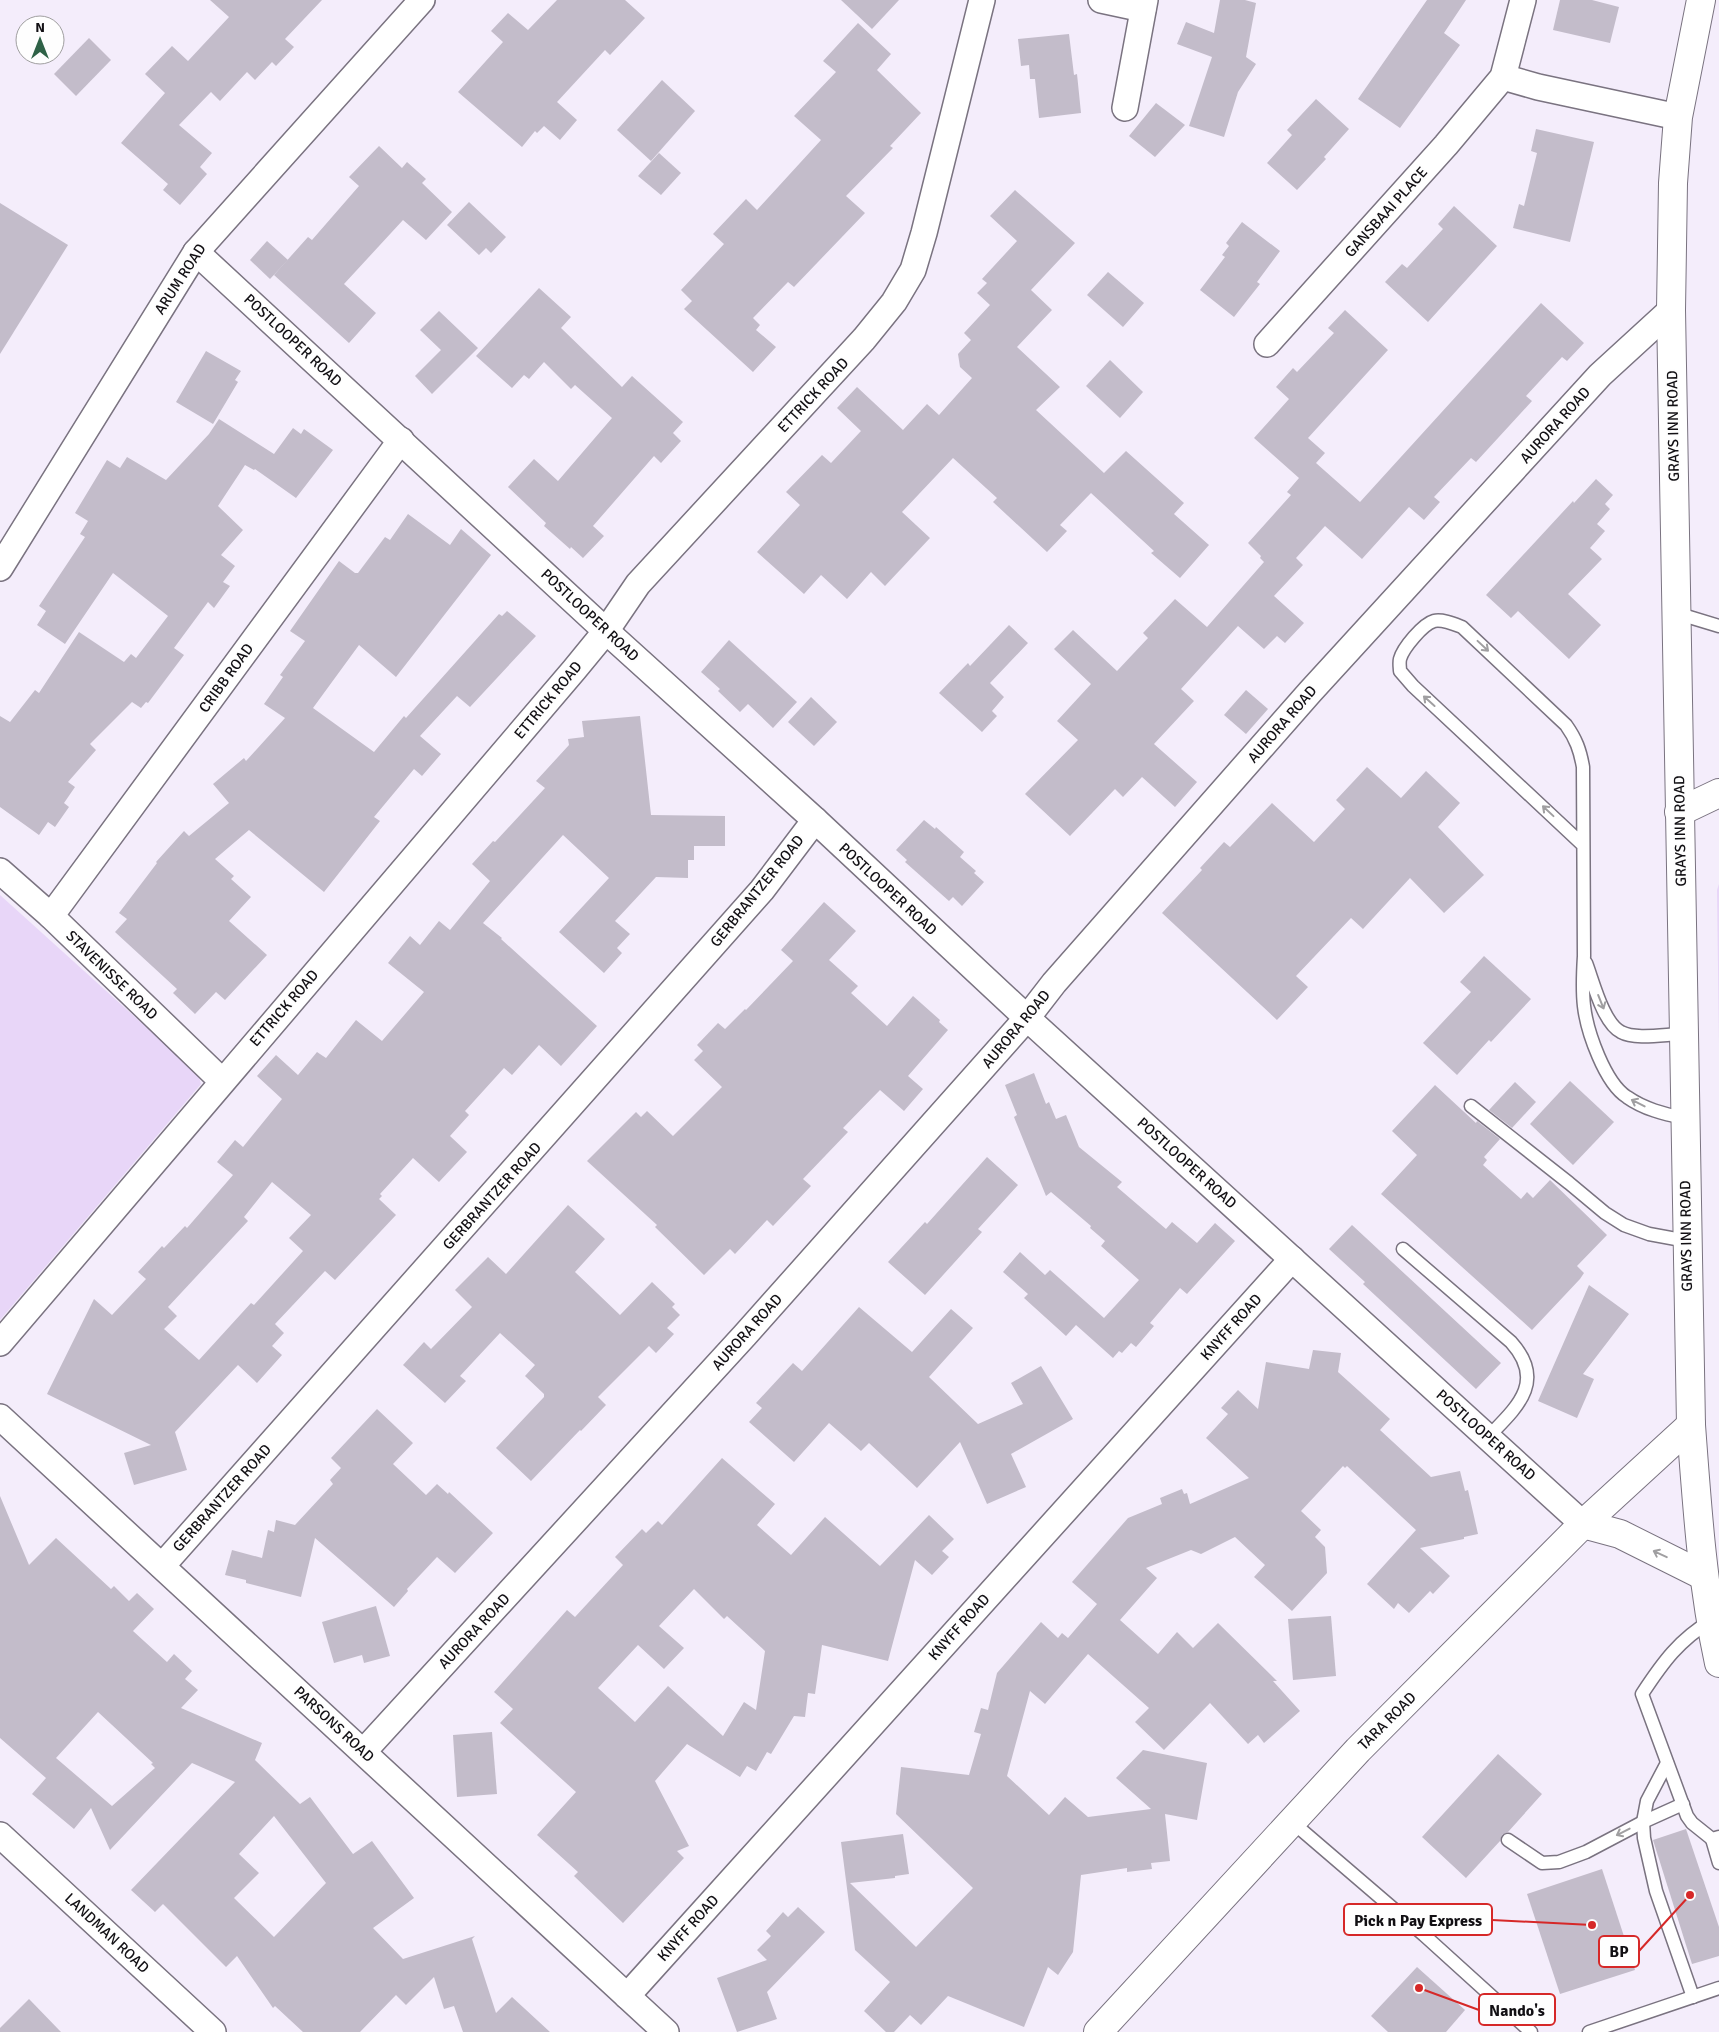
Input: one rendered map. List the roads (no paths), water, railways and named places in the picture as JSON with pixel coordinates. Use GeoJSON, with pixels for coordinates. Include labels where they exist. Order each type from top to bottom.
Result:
{"type":"FeatureCollection","features":[{"type":"Feature","properties":{"kind":"street","name":"ARUM ROAD"},"geometry":{"type":"LineString","coordinates":[[0,568],[196,252],[422,0]]}},
{"type":"Feature","properties":{"kind":"street","name":"ETTRICK ROAD"},"geometry":{"type":"LineString","coordinates":[[0,1343],[222,1080],[574,670],[606,630],[638,584],[864,339],[894,302],[913,270],[924,233],[982,0]]}},
{"type":"Feature","properties":{"kind":"street"},"geometry":{"type":"LineString","coordinates":[[1101,0],[1144,5],[1125,108]]}},
{"type":"Feature","properties":{"kind":"street","name":"GANSBAAI PLACE"},"geometry":{"type":"LineString","coordinates":[[1267,344],[1446,145],[1503,77],[1523,0]]}},
{"type":"Feature","properties":{"kind":"street","name":"GRAYS INN ROAD"},"geometry":{"type":"LineString","coordinates":[[1701,0],[1678,117],[1673,183],[1671,310],[1690,1425],[1704,1576],[1714,1618],[1719,1663]]}},
{"type":"Feature","properties":{"kind":"street"},"geometry":{"type":"LineString","coordinates":[[1503,77],[1538,87],[1678,117]]}},
{"type":"Feature","properties":{"kind":"street","name":"POSTLOOPER ROAD"},"geometry":{"type":"LineString","coordinates":[[196,252],[815,820],[1027,1018],[1583,1524]]}},
{"type":"Feature","properties":{"kind":"street","name":"AURORA ROAD"},"geometry":{"type":"LineString","coordinates":[[364,1751],[745,1335],[1027,1018],[1054,983],[1310,692],[1600,376],[1671,310]]}},
{"type":"Feature","properties":{"kind":"street","name":"CRIBB ROAD"},"geometry":{"type":"LineString","coordinates":[[51,916],[401,440]]}},
{"type":"Feature","properties":{"kind":"street"},"geometry":{"type":"LineString","coordinates":[[1679,812],[1719,793]]}},
{"type":"Feature","properties":{"kind":"street","name":"GERBRANTZER ROAD"},"geometry":{"type":"LineString","coordinates":[[162,1566],[762,890],[815,820]]}},
{"type":"Feature","properties":{"kind":"street","name":"STAVENISSE ROAD"},"geometry":{"type":"LineString","coordinates":[[0,871],[51,916],[222,1080]]}},
{"type":"Feature","properties":{"kind":"street","name":"KNYFF ROAD"},"geometry":{"type":"LineString","coordinates":[[627,1996],[1292,1259]]}},
{"type":"Feature","properties":{"kind":"street","name":"PARSONS ROAD"},"geometry":{"type":"LineString","coordinates":[[0,1417],[364,1751],[666,2032]]}},
{"type":"Feature","properties":{"kind":"street","name":"TARA ROAD"},"geometry":{"type":"LineString","coordinates":[[1098,2032],[1358,1750],[1583,1524],[1690,1425]]}},
{"type":"Feature","properties":{"kind":"street"},"geometry":{"type":"LineString","coordinates":[[1583,1524],[1620,1534],[1704,1576]]}},
{"type":"Feature","properties":{"kind":"street","name":"LANDMAN ROAD"},"geometry":{"type":"LineString","coordinates":[[0,1835],[213,2032]]}},
{"type":"Feature","properties":{"kind":"lane"},"geometry":{"type":"LineString","coordinates":[[1676,613],[1719,626]]}},
{"type":"Feature","properties":{"kind":"lane"},"geometry":{"type":"LineString","coordinates":[[1584,845],[1413,686],[1400,671],[1400,659],[1408,644],[1422,630],[1435,621],[1462,627],[1559,718],[1574,736],[1580,748],[1584,766],[1584,845],[1584,956],[1582,982],[1584,1008],[1600,1062],[1612,1084],[1626,1097],[1654,1111],[1684,1118]]}},
{"type":"Feature","properties":{"kind":"lane"},"geometry":{"type":"LineString","coordinates":[[1584,956],[1603,1008],[1613,1025],[1621,1032],[1633,1036],[1683,1034]]}},
{"type":"Feature","properties":{"kind":"lane"},"geometry":{"type":"LineString","coordinates":[[1470,1106],[1605,1213],[1624,1225],[1649,1234],[1687,1241]]}},
{"type":"Feature","properties":{"kind":"lane"},"geometry":{"type":"LineString","coordinates":[[1404,1249],[1511,1342],[1524,1359],[1527,1376],[1524,1393],[1519,1404],[1488,1437]]}},
{"type":"Feature","properties":{"kind":"lane"},"geometry":{"type":"LineString","coordinates":[[1714,1618],[1680,1642],[1665,1659],[1642,1694],[1666,1763],[1683,1804],[1692,1823],[1715,1838],[1719,1863]]}},
{"type":"Feature","properties":{"kind":"lane"},"geometry":{"type":"LineString","coordinates":[[1666,1763],[1647,1801],[1643,1822],[1644,1838],[1656,1891],[1693,1997]]}},
{"type":"Feature","properties":{"kind":"lane"},"geometry":{"type":"LineString","coordinates":[[1508,1840],[1542,1863],[1552,1864],[1586,1852],[1643,1822],[1683,1804]]}},
{"type":"Feature","properties":{"kind":"lane"},"geometry":{"type":"LineString","coordinates":[[1291,1821],[1424,1935],[1531,2032]]}},
{"type":"Feature","properties":{"kind":"lane"},"geometry":{"type":"LineString","coordinates":[[1589,2032],[1719,1988]]}},
{"type":"Feature","properties":{"kind":"place","name":"BP"},"geometry":{"type":"Point","coordinates":[1690,1895]}},
{"type":"Feature","properties":{"kind":"place","name":"Pick n Pay Express"},"geometry":{"type":"Point","coordinates":[1592,1925]}},
{"type":"Feature","properties":{"kind":"place","name":"Nando's"},"geometry":{"type":"Point","coordinates":[1419,1988]}}]}
